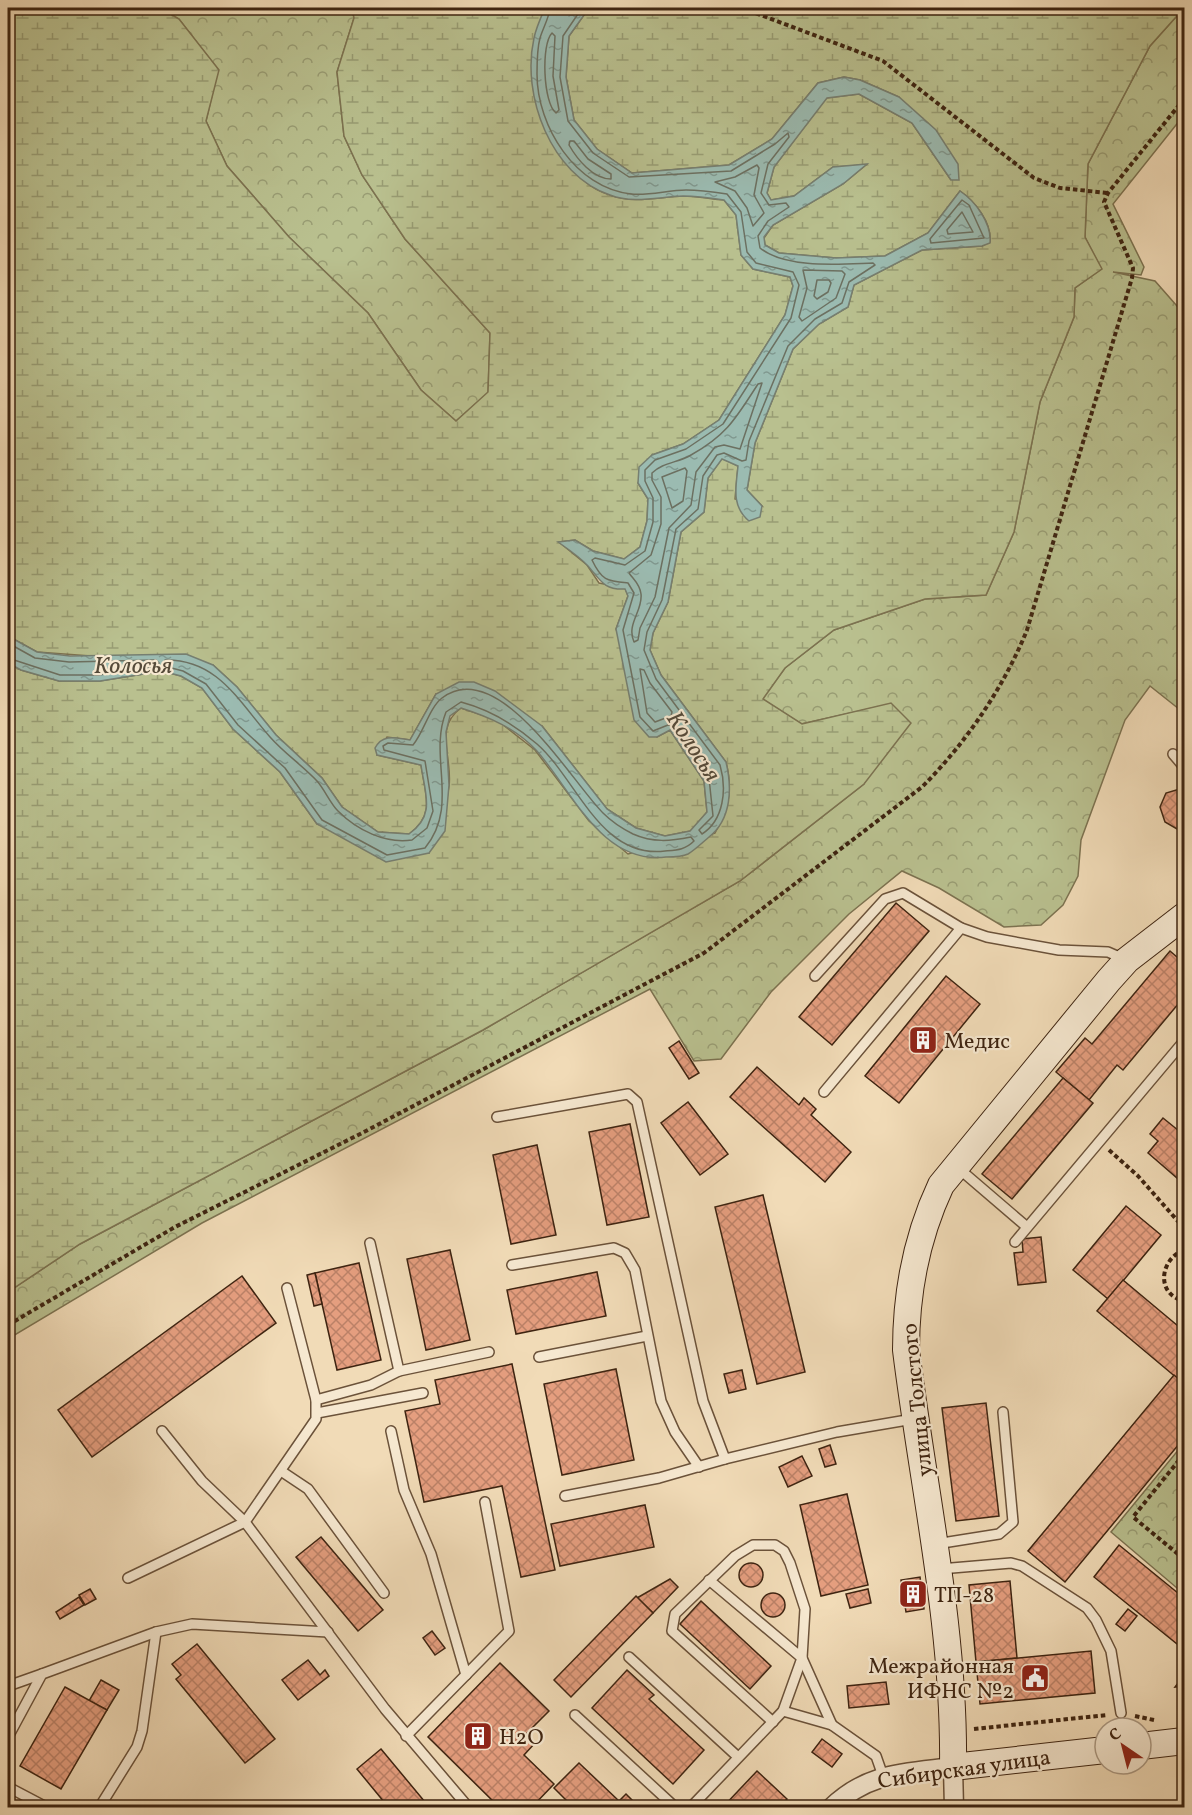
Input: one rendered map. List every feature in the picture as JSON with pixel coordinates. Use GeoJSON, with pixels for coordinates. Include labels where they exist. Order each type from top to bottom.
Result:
{"type":"FeatureCollection","features":[{"type":"Feature","properties":{"kind":"street","name":"улица Толстого"},"geometry":{"type":"LineString","coordinates":[[953,1767],[954,1722],[936,1557],[906,1350],[910,1289],[930,1208],[941,1185],[955,1165],[1128,960],[1185,916]]}},
{"type":"Feature","properties":{"kind":"street"},"geometry":{"type":"LineString","coordinates":[[1153,1745],[1185,1741]]}},
{"type":"Feature","properties":{"kind":"street","name":"Сибирская улица"},"geometry":{"type":"LineString","coordinates":[[831,1808],[857,1787],[883,1776],[1093,1751]]}},
{"type":"Feature","properties":{"kind":"street"},"geometry":{"type":"LineString","coordinates":[[953,1767],[954,1808]]}},
{"type":"Feature","properties":{"kind":"lane"},"geometry":{"type":"LineString","coordinates":[[1173,754],[1185,767]]}},
{"type":"Feature","properties":{"kind":"lane"},"geometry":{"type":"LineString","coordinates":[[815,976],[885,899],[897,893],[903,893],[961,928],[987,937],[1059,950],[1108,952],[1128,960]]}},
{"type":"Feature","properties":{"kind":"lane"},"geometry":{"type":"LineString","coordinates":[[824,1092],[961,928]]}},
{"type":"Feature","properties":{"kind":"lane"},"geometry":{"type":"LineString","coordinates":[[1015,1242],[1185,1041]]}},
{"type":"Feature","properties":{"kind":"lane"},"geometry":{"type":"LineString","coordinates":[[497,1117],[628,1094],[638,1102],[703,1401],[725,1459]]}},
{"type":"Feature","properties":{"kind":"lane"},"geometry":{"type":"LineString","coordinates":[[955,1165],[1027,1227]]}},
{"type":"Feature","properties":{"kind":"lane"},"geometry":{"type":"LineString","coordinates":[[370,1243],[399,1371]]}},
{"type":"Feature","properties":{"kind":"lane"},"geometry":{"type":"LineString","coordinates":[[512,1265],[614,1248],[625,1253],[635,1270],[661,1401],[675,1432],[699,1467]]}},
{"type":"Feature","properties":{"kind":"lane"},"geometry":{"type":"LineString","coordinates":[[128,1578],[246,1522],[314,1425],[317,1413],[316,1400],[287,1288]]}},
{"type":"Feature","properties":{"kind":"lane"},"geometry":{"type":"LineString","coordinates":[[539,1357],[647,1336]]}},
{"type":"Feature","properties":{"kind":"lane"},"geometry":{"type":"LineString","coordinates":[[316,1400],[371,1385],[399,1371],[489,1352]]}},
{"type":"Feature","properties":{"kind":"lane"},"geometry":{"type":"LineString","coordinates":[[317,1413],[423,1393]]}},
{"type":"Feature","properties":{"kind":"lane"},"geometry":{"type":"LineString","coordinates":[[936,1557],[999,1534],[1013,1522],[1003,1412]]}},
{"type":"Feature","properties":{"kind":"lane"},"geometry":{"type":"LineString","coordinates":[[565,1496],[659,1478],[725,1459],[837,1432],[916,1418]]}},
{"type":"Feature","properties":{"kind":"lane"},"geometry":{"type":"LineString","coordinates":[[162,1431],[202,1481],[246,1522],[406,1736],[468,1808]]}},
{"type":"Feature","properties":{"kind":"lane"},"geometry":{"type":"LineString","coordinates":[[391,1431],[404,1490],[430,1554],[466,1675]]}},
{"type":"Feature","properties":{"kind":"lane"},"geometry":{"type":"LineString","coordinates":[[281,1471],[308,1489],[384,1593]]}},
{"type":"Feature","properties":{"kind":"lane"},"geometry":{"type":"LineString","coordinates":[[406,1736],[509,1631],[484,1502]]}},
{"type":"Feature","properties":{"kind":"lane"},"geometry":{"type":"LineString","coordinates":[[690,1808],[738,1757],[773,1722],[783,1711],[802,1658],[805,1609],[784,1551],[775,1545],[753,1545],[735,1556],[675,1614],[672,1631],[773,1722]]}},
{"type":"Feature","properties":{"kind":"lane"},"geometry":{"type":"LineString","coordinates":[[936,1557],[1011,1563],[1022,1566],[1087,1608],[1107,1639],[1122,1713]]}},
{"type":"Feature","properties":{"kind":"lane"},"geometry":{"type":"LineString","coordinates":[[709,1581],[802,1658],[832,1725]]}},
{"type":"Feature","properties":{"kind":"lane"},"geometry":{"type":"LineString","coordinates":[[8,1686],[156,1632],[192,1623],[328,1632]]}},
{"type":"Feature","properties":{"kind":"lane"},"geometry":{"type":"LineString","coordinates":[[99,1808],[137,1747],[142,1731],[156,1632]]}},
{"type":"Feature","properties":{"kind":"lane"},"geometry":{"type":"LineString","coordinates":[[629,1657],[738,1757]]}},
{"type":"Feature","properties":{"kind":"lane"},"geometry":{"type":"LineString","coordinates":[[8,1737],[42,1674]]}},
{"type":"Feature","properties":{"kind":"lane"},"geometry":{"type":"LineString","coordinates":[[783,1711],[832,1725],[876,1756],[883,1776]]}},
{"type":"Feature","properties":{"kind":"lane"},"geometry":{"type":"LineString","coordinates":[[575,1715],[676,1808]]}},
{"type":"Feature","properties":{"kind":"lane"},"geometry":{"type":"LineString","coordinates":[[8,1787],[48,1808]]}},
{"type":"Feature","properties":{"kind":"path"},"geometry":{"type":"LineString","coordinates":[[742,8],[883,61],[1034,178],[1059,188],[1108,193]]}},
{"type":"Feature","properties":{"kind":"path"},"geometry":{"type":"LineString","coordinates":[[8,1324],[175,1227],[364,1132],[704,952],[922,787],[944,765],[1013,664],[1027,630],[1132,278],[1133,268],[1104,202],[1108,193],[1185,99]]}},
{"type":"Feature","properties":{"kind":"path"},"geometry":{"type":"LineString","coordinates":[[1100,1141],[1138,1176],[1185,1228]]}},
{"type":"Feature","properties":{"kind":"path"},"geometry":{"type":"LineString","coordinates":[[1185,1250],[1170,1258],[1163,1272],[1167,1288],[1172,1295],[1185,1301]]}},
{"type":"Feature","properties":{"kind":"path"},"geometry":{"type":"LineString","coordinates":[[1185,1454],[1182,1461],[1133,1517],[1185,1559]]}},
{"type":"Feature","properties":{"kind":"path"},"geometry":{"type":"LineString","coordinates":[[954,1722],[966,1730],[1122,1713],[1157,1721]]}},
{"type":"Feature","properties":{"kind":"green space"},"geometry":{"type":"Polygon","coordinates":[[[8,8],[160,8],[179,19],[219,70],[206,121],[227,166],[289,237],[368,313],[421,390],[456,421],[488,392],[490,333],[405,239],[362,175],[344,136],[337,72],[354,18],[352,8],[545,8],[538,29],[532,68],[536,104],[552,140],[579,176],[596,189],[619,198],[637,200],[693,196],[724,200],[736,215],[741,255],[753,269],[790,277],[793,286],[785,315],[719,420],[683,444],[652,455],[638,483],[648,499],[647,521],[640,547],[624,559],[593,551],[575,540],[559,542],[587,565],[599,583],[625,588],[628,596],[616,629],[657,737],[670,730],[704,781],[707,812],[691,831],[665,836],[636,828],[607,809],[542,726],[436,694],[410,740],[387,737],[377,755],[421,765],[427,803],[423,819],[409,834],[378,832],[342,807],[322,778],[276,735],[237,687],[213,665],[37,652],[8,636],[8,8]]]}},
{"type":"Feature","properties":{"kind":"green space"},"geometry":{"type":"Polygon","coordinates":[[[160,8],[352,8],[354,18],[337,72],[344,136],[362,175],[405,239],[490,333],[488,393],[456,421],[421,390],[368,313],[289,237],[227,166],[206,121],[218,70],[179,19],[160,8]]]}},
{"type":"Feature","properties":{"kind":"green space"},"geometry":{"type":"Polygon","coordinates":[[[589,8],[1184,8],[1150,46],[1088,164],[1085,237],[1102,269],[1075,288],[1074,317],[1040,402],[1014,532],[986,595],[925,599],[834,630],[785,668],[763,699],[802,724],[891,703],[911,723],[864,784],[740,881],[483,1030],[80,1244],[8,1292],[8,663],[21,670],[59,681],[100,681],[162,671],[181,676],[202,688],[233,729],[280,772],[317,824],[429,853],[448,794],[450,775],[446,734],[453,716],[461,708],[497,720],[535,750],[589,821],[628,854],[715,833],[724,815],[728,799],[729,781],[726,762],[661,675],[650,650],[653,633],[668,602],[681,532],[704,512],[708,478],[722,458],[738,466],[735,499],[762,506],[747,490],[755,443],[793,349],[819,324],[848,307],[854,285],[922,250],[982,246],[990,242],[988,227],[981,213],[960,191],[928,233],[885,256],[836,258],[779,253],[765,245],[764,238],[773,225],[843,184],[866,165],[833,167],[794,196],[771,200],[767,193],[774,167],[826,98],[859,94],[912,123],[951,180],[899,97],[860,80],[844,77],[818,83],[772,139],[729,165],[632,173],[597,149],[574,120],[566,77],[569,36],[589,8]]]}},
{"type":"Feature","properties":{"kind":"green space"},"geometry":{"type":"Polygon","coordinates":[[[1184,8],[1184,115],[1113,204],[1144,267],[1141,275],[1113,272],[1155,281],[1184,314],[1184,713],[1150,686],[1125,720],[1081,840],[1078,876],[1063,905],[1041,925],[1004,927],[939,888],[902,871],[849,914],[771,992],[721,1059],[694,1061],[650,989],[202,1223],[8,1339],[8,1292],[80,1244],[483,1030],[740,881],[864,784],[891,704],[801,724],[762,699],[785,668],[834,630],[925,599],[986,595],[1014,532],[1040,402],[1074,317],[1075,288],[1101,269],[1085,237],[1088,164],[1150,46],[1184,8]]]}},
{"type":"Feature","properties":{"kind":"green space"},"geometry":{"type":"Polygon","coordinates":[[[1184,1443],[1184,1594],[1111,1532],[1184,1443]]]}},
{"type":"Feature","properties":{"kind":"water","name":"Колосья"},"geometry":{"type":"Polygon","coordinates":[[[545,8],[589,8],[569,36],[566,77],[574,120],[597,149],[632,173],[729,165],[772,139],[818,83],[844,77],[860,80],[899,97],[936,130],[958,164],[959,180],[951,180],[912,123],[859,94],[827,98],[774,167],[767,193],[771,200],[794,196],[833,167],[867,164],[843,184],[773,225],[764,237],[765,245],[779,253],[836,258],[885,256],[928,233],[960,191],[981,213],[988,228],[990,243],[982,246],[922,250],[854,285],[848,307],[819,324],[793,349],[755,443],[747,490],[762,506],[760,517],[749,521],[739,509],[736,496],[738,466],[722,459],[708,478],[704,512],[681,532],[668,602],[653,633],[650,650],[661,675],[726,762],[729,782],[728,802],[717,830],[683,856],[643,856],[623,849],[590,822],[549,766],[528,742],[501,724],[461,708],[450,716],[446,732],[449,785],[445,831],[429,853],[386,862],[317,824],[280,772],[233,729],[202,688],[181,676],[162,671],[100,681],[59,681],[21,670],[8,663],[8,636],[37,652],[70,656],[186,654],[213,665],[237,687],[276,735],[322,778],[342,807],[378,832],[409,834],[423,819],[427,803],[421,765],[377,755],[375,748],[386,738],[410,740],[436,694],[459,682],[474,682],[495,691],[542,726],[607,809],[636,828],[665,836],[690,831],[707,812],[704,781],[670,730],[657,737],[649,737],[634,720],[616,629],[628,596],[625,589],[612,588],[604,584],[581,559],[558,542],[575,540],[593,551],[624,559],[640,547],[647,521],[648,499],[638,483],[639,467],[652,455],[683,444],[719,420],[785,315],[793,286],[790,277],[753,269],[741,255],[736,215],[724,200],[688,196],[637,200],[619,198],[589,185],[571,170],[545,131],[532,84],[531,61],[534,38],[545,8]]]}},
{"type":"Feature","properties":{"kind":"building"},"geometry":{"type":"Polygon","coordinates":[[[1184,227],[1184,240],[1178,235],[1184,227]]]}},
{"type":"Feature","properties":{"kind":"building"},"geometry":{"type":"Polygon","coordinates":[[[1183,788],[1184,828],[1177,829],[1165,822],[1160,807],[1166,793],[1183,788]]]}},
{"type":"Feature","properties":{"kind":"building"},"geometry":{"type":"Polygon","coordinates":[[[896,903],[929,931],[832,1045],[799,1017],[896,903]]]}},
{"type":"Feature","properties":{"kind":"building"},"geometry":{"type":"Polygon","coordinates":[[[1170,951],[1184,963],[1184,997],[1123,1070],[1117,1065],[1089,1100],[1056,1072],[1085,1038],[1092,1044],[1170,951]]]}},
{"type":"Feature","properties":{"kind":"building","name":"Медис"},"geometry":{"type":"Polygon","coordinates":[[[946,976],[980,1004],[899,1103],[865,1076],[946,976]]]}},
{"type":"Feature","properties":{"kind":"building"},"geometry":{"type":"Polygon","coordinates":[[[679,1041],[699,1073],[689,1079],[669,1048],[679,1041]]]}},
{"type":"Feature","properties":{"kind":"building"},"geometry":{"type":"Polygon","coordinates":[[[757,1067],[799,1105],[804,1098],[816,1109],[811,1115],[851,1152],[825,1182],[730,1097],[757,1067]]]}},
{"type":"Feature","properties":{"kind":"building"},"geometry":{"type":"Polygon","coordinates":[[[1063,1078],[1093,1103],[1012,1199],[982,1174],[1063,1078]]]}},
{"type":"Feature","properties":{"kind":"building"},"geometry":{"type":"Polygon","coordinates":[[[688,1102],[728,1154],[700,1175],[661,1123],[688,1102]]]}},
{"type":"Feature","properties":{"kind":"building"},"geometry":{"type":"Polygon","coordinates":[[[1163,1118],[1184,1135],[1184,1184],[1148,1153],[1158,1141],[1150,1134],[1163,1118]]]}},
{"type":"Feature","properties":{"kind":"building"},"geometry":{"type":"Polygon","coordinates":[[[630,1124],[649,1217],[607,1225],[589,1132],[630,1124]]]}},
{"type":"Feature","properties":{"kind":"building"},"geometry":{"type":"Polygon","coordinates":[[[537,1145],[556,1235],[511,1244],[493,1155],[537,1145]]]}},
{"type":"Feature","properties":{"kind":"building"},"geometry":{"type":"Polygon","coordinates":[[[763,1195],[805,1372],[757,1384],[715,1207],[763,1195]]]}},
{"type":"Feature","properties":{"kind":"building"},"geometry":{"type":"Polygon","coordinates":[[[1126,1206],[1161,1235],[1108,1299],[1073,1270],[1126,1206]]]}},
{"type":"Feature","properties":{"kind":"building"},"geometry":{"type":"Polygon","coordinates":[[[1041,1237],[1046,1282],[1018,1285],[1014,1253],[1023,1252],[1022,1239],[1041,1237]]]}},
{"type":"Feature","properties":{"kind":"building"},"geometry":{"type":"Polygon","coordinates":[[[450,1250],[470,1340],[426,1350],[407,1259],[450,1250]]]}},
{"type":"Feature","properties":{"kind":"building"},"geometry":{"type":"Polygon","coordinates":[[[359,1263],[381,1360],[337,1370],[315,1273],[359,1263]]]}},
{"type":"Feature","properties":{"kind":"building"},"geometry":{"type":"Polygon","coordinates":[[[597,1272],[606,1316],[516,1334],[507,1290],[597,1272]]]}},
{"type":"Feature","properties":{"kind":"building"},"geometry":{"type":"Polygon","coordinates":[[[315,1273],[322,1304],[314,1306],[307,1275],[315,1273]]]}},
{"type":"Feature","properties":{"kind":"building"},"geometry":{"type":"Polygon","coordinates":[[[242,1276],[276,1323],[92,1457],[58,1410],[242,1276]]]}},
{"type":"Feature","properties":{"kind":"building"},"geometry":{"type":"Polygon","coordinates":[[[1123,1280],[1184,1331],[1184,1384],[1097,1311],[1123,1280]]]}},
{"type":"Feature","properties":{"kind":"building"},"geometry":{"type":"Polygon","coordinates":[[[512,1364],[555,1570],[521,1577],[502,1486],[424,1502],[405,1411],[440,1404],[435,1380],[512,1364]]]}},
{"type":"Feature","properties":{"kind":"building"},"geometry":{"type":"Polygon","coordinates":[[[616,1369],[634,1460],[562,1475],[544,1384],[616,1369]]]}},
{"type":"Feature","properties":{"kind":"building"},"geometry":{"type":"Polygon","coordinates":[[[742,1370],[746,1389],[729,1393],[724,1374],[742,1370]]]}},
{"type":"Feature","properties":{"kind":"building"},"geometry":{"type":"Polygon","coordinates":[[[1174,1375],[1184,1384],[1184,1438],[1065,1582],[1028,1551],[1174,1375]]]}},
{"type":"Feature","properties":{"kind":"building"},"geometry":{"type":"Polygon","coordinates":[[[986,1403],[999,1516],[956,1521],[942,1408],[986,1403]]]}},
{"type":"Feature","properties":{"kind":"building"},"geometry":{"type":"Polygon","coordinates":[[[830,1445],[836,1464],[825,1467],[819,1449],[830,1445]]]}},
{"type":"Feature","properties":{"kind":"building"},"geometry":{"type":"Polygon","coordinates":[[[802,1456],[812,1476],[788,1487],[779,1467],[802,1456]]]}},
{"type":"Feature","properties":{"kind":"building"},"geometry":{"type":"Polygon","coordinates":[[[847,1494],[868,1585],[821,1596],[800,1505],[847,1494]]]}},
{"type":"Feature","properties":{"kind":"building"},"geometry":{"type":"Polygon","coordinates":[[[645,1505],[654,1547],[560,1566],[551,1524],[645,1505]]]}},
{"type":"Feature","properties":{"kind":"building"},"geometry":{"type":"Polygon","coordinates":[[[321,1537],[383,1610],[358,1631],[296,1557],[321,1537]]]}},
{"type":"Feature","properties":{"kind":"building"},"geometry":{"type":"Polygon","coordinates":[[[1119,1545],[1184,1598],[1182,1648],[1094,1577],[1119,1545]]]}},
{"type":"Feature","properties":{"kind":"building"},"geometry":{"type":"Polygon","coordinates":[[[751,1563],[756,1564],[762,1570],[762,1580],[756,1586],[751,1587],[746,1586],[740,1580],[739,1575],[740,1570],[746,1564],[751,1563]]]}},
{"type":"Feature","properties":{"kind":"building","name":"ТП-28"},"geometry":{"type":"Polygon","coordinates":[[[920,1577],[924,1609],[906,1612],[901,1580],[920,1577]]]}},
{"type":"Feature","properties":{"kind":"building"},"geometry":{"type":"Polygon","coordinates":[[[670,1579],[678,1587],[653,1613],[637,1598],[670,1579]]]}},
{"type":"Feature","properties":{"kind":"building"},"geometry":{"type":"Polygon","coordinates":[[[1010,1581],[1017,1658],[976,1662],[969,1585],[1010,1581]]]}},
{"type":"Feature","properties":{"kind":"building"},"geometry":{"type":"Polygon","coordinates":[[[90,1589],[96,1599],[85,1605],[79,1595],[90,1589]]]}},
{"type":"Feature","properties":{"kind":"building"},"geometry":{"type":"Polygon","coordinates":[[[868,1589],[871,1603],[850,1608],[846,1594],[868,1589]]]}},
{"type":"Feature","properties":{"kind":"building"},"geometry":{"type":"Polygon","coordinates":[[[773,1593],[778,1594],[784,1600],[784,1610],[778,1616],[773,1617],[768,1616],[762,1610],[761,1605],[762,1600],[768,1594],[773,1593]]]}},
{"type":"Feature","properties":{"kind":"building"},"geometry":{"type":"Polygon","coordinates":[[[636,1596],[653,1613],[571,1697],[554,1680],[636,1596]]]}},
{"type":"Feature","properties":{"kind":"building"},"geometry":{"type":"Polygon","coordinates":[[[79,1597],[84,1605],[60,1619],[56,1612],[79,1597]]]}},
{"type":"Feature","properties":{"kind":"building"},"geometry":{"type":"Polygon","coordinates":[[[701,1601],[771,1666],[750,1689],[680,1624],[701,1601]]]}},
{"type":"Feature","properties":{"kind":"building"},"geometry":{"type":"Polygon","coordinates":[[[1128,1609],[1137,1616],[1125,1631],[1116,1624],[1128,1609]]]}},
{"type":"Feature","properties":{"kind":"building"},"geometry":{"type":"Polygon","coordinates":[[[432,1631],[445,1648],[435,1655],[423,1638],[432,1631]]]}},
{"type":"Feature","properties":{"kind":"building"},"geometry":{"type":"Polygon","coordinates":[[[197,1644],[275,1739],[245,1763],[176,1679],[181,1675],[172,1664],[197,1644]]]}},
{"type":"Feature","properties":{"kind":"building","name":"Межрайонная ИФНС №2"},"geometry":{"type":"Polygon","coordinates":[[[1091,1651],[1095,1693],[980,1704],[976,1662],[1091,1651]]]}},
{"type":"Feature","properties":{"kind":"building"},"geometry":{"type":"Polygon","coordinates":[[[308,1660],[320,1675],[325,1670],[329,1676],[298,1700],[282,1680],[308,1660]]]}},
{"type":"Feature","properties":{"kind":"building","name":"Н2О"},"geometry":{"type":"Polygon","coordinates":[[[500,1663],[549,1711],[526,1734],[535,1743],[524,1755],[554,1784],[531,1808],[500,1808],[428,1737],[500,1663]]]}},
{"type":"Feature","properties":{"kind":"building"},"geometry":{"type":"Polygon","coordinates":[[[627,1670],[654,1695],[649,1699],[704,1750],[673,1784],[592,1708],[627,1670]]]}},
{"type":"Feature","properties":{"kind":"building"},"geometry":{"type":"Polygon","coordinates":[[[1184,1675],[1184,1686],[1175,1687],[1184,1675]]]}},
{"type":"Feature","properties":{"kind":"building"},"geometry":{"type":"Polygon","coordinates":[[[101,1680],[119,1690],[107,1710],[89,1701],[101,1680]]]}},
{"type":"Feature","properties":{"kind":"building"},"geometry":{"type":"Polygon","coordinates":[[[886,1682],[889,1704],[849,1708],[847,1686],[886,1682]]]}},
{"type":"Feature","properties":{"kind":"building"},"geometry":{"type":"Polygon","coordinates":[[[65,1687],[107,1710],[61,1789],[20,1766],[65,1687]]]}},
{"type":"Feature","properties":{"kind":"building"},"geometry":{"type":"Polygon","coordinates":[[[822,1739],[842,1754],[832,1767],[812,1752],[822,1739]]]}},
{"type":"Feature","properties":{"kind":"building"},"geometry":{"type":"Polygon","coordinates":[[[381,1749],[430,1808],[389,1808],[357,1769],[381,1749]]]}},
{"type":"Feature","properties":{"kind":"building"},"geometry":{"type":"Polygon","coordinates":[[[579,1763],[619,1801],[613,1808],[574,1808],[554,1788],[579,1763]]]}},
{"type":"Feature","properties":{"kind":"building"},"geometry":{"type":"Polygon","coordinates":[[[757,1771],[787,1799],[779,1808],[722,1808],[757,1771]]]}},
{"type":"Feature","properties":{"kind":"building"},"geometry":{"type":"Polygon","coordinates":[[[626,1794],[640,1808],[625,1808],[619,1801],[626,1794]]]}},
{"type":"Feature","properties":{"kind":"building"},"geometry":{"type":"Polygon","coordinates":[[[619,1801],[625,1808],[613,1808],[619,1801]]]}},
{"type":"Feature","properties":{"kind":"place","name":"Медис"},"geometry":{"type":"Point","coordinates":[923,1040]}},
{"type":"Feature","properties":{"kind":"place","name":"ТП-28"},"geometry":{"type":"Point","coordinates":[913,1594]}},
{"type":"Feature","properties":{"kind":"place","name":"Межрайонная ИФНС №2"},"geometry":{"type":"Point","coordinates":[1035,1678]}},
{"type":"Feature","properties":{"kind":"place","name":"Н2О"},"geometry":{"type":"Point","coordinates":[478,1736]}}]}
